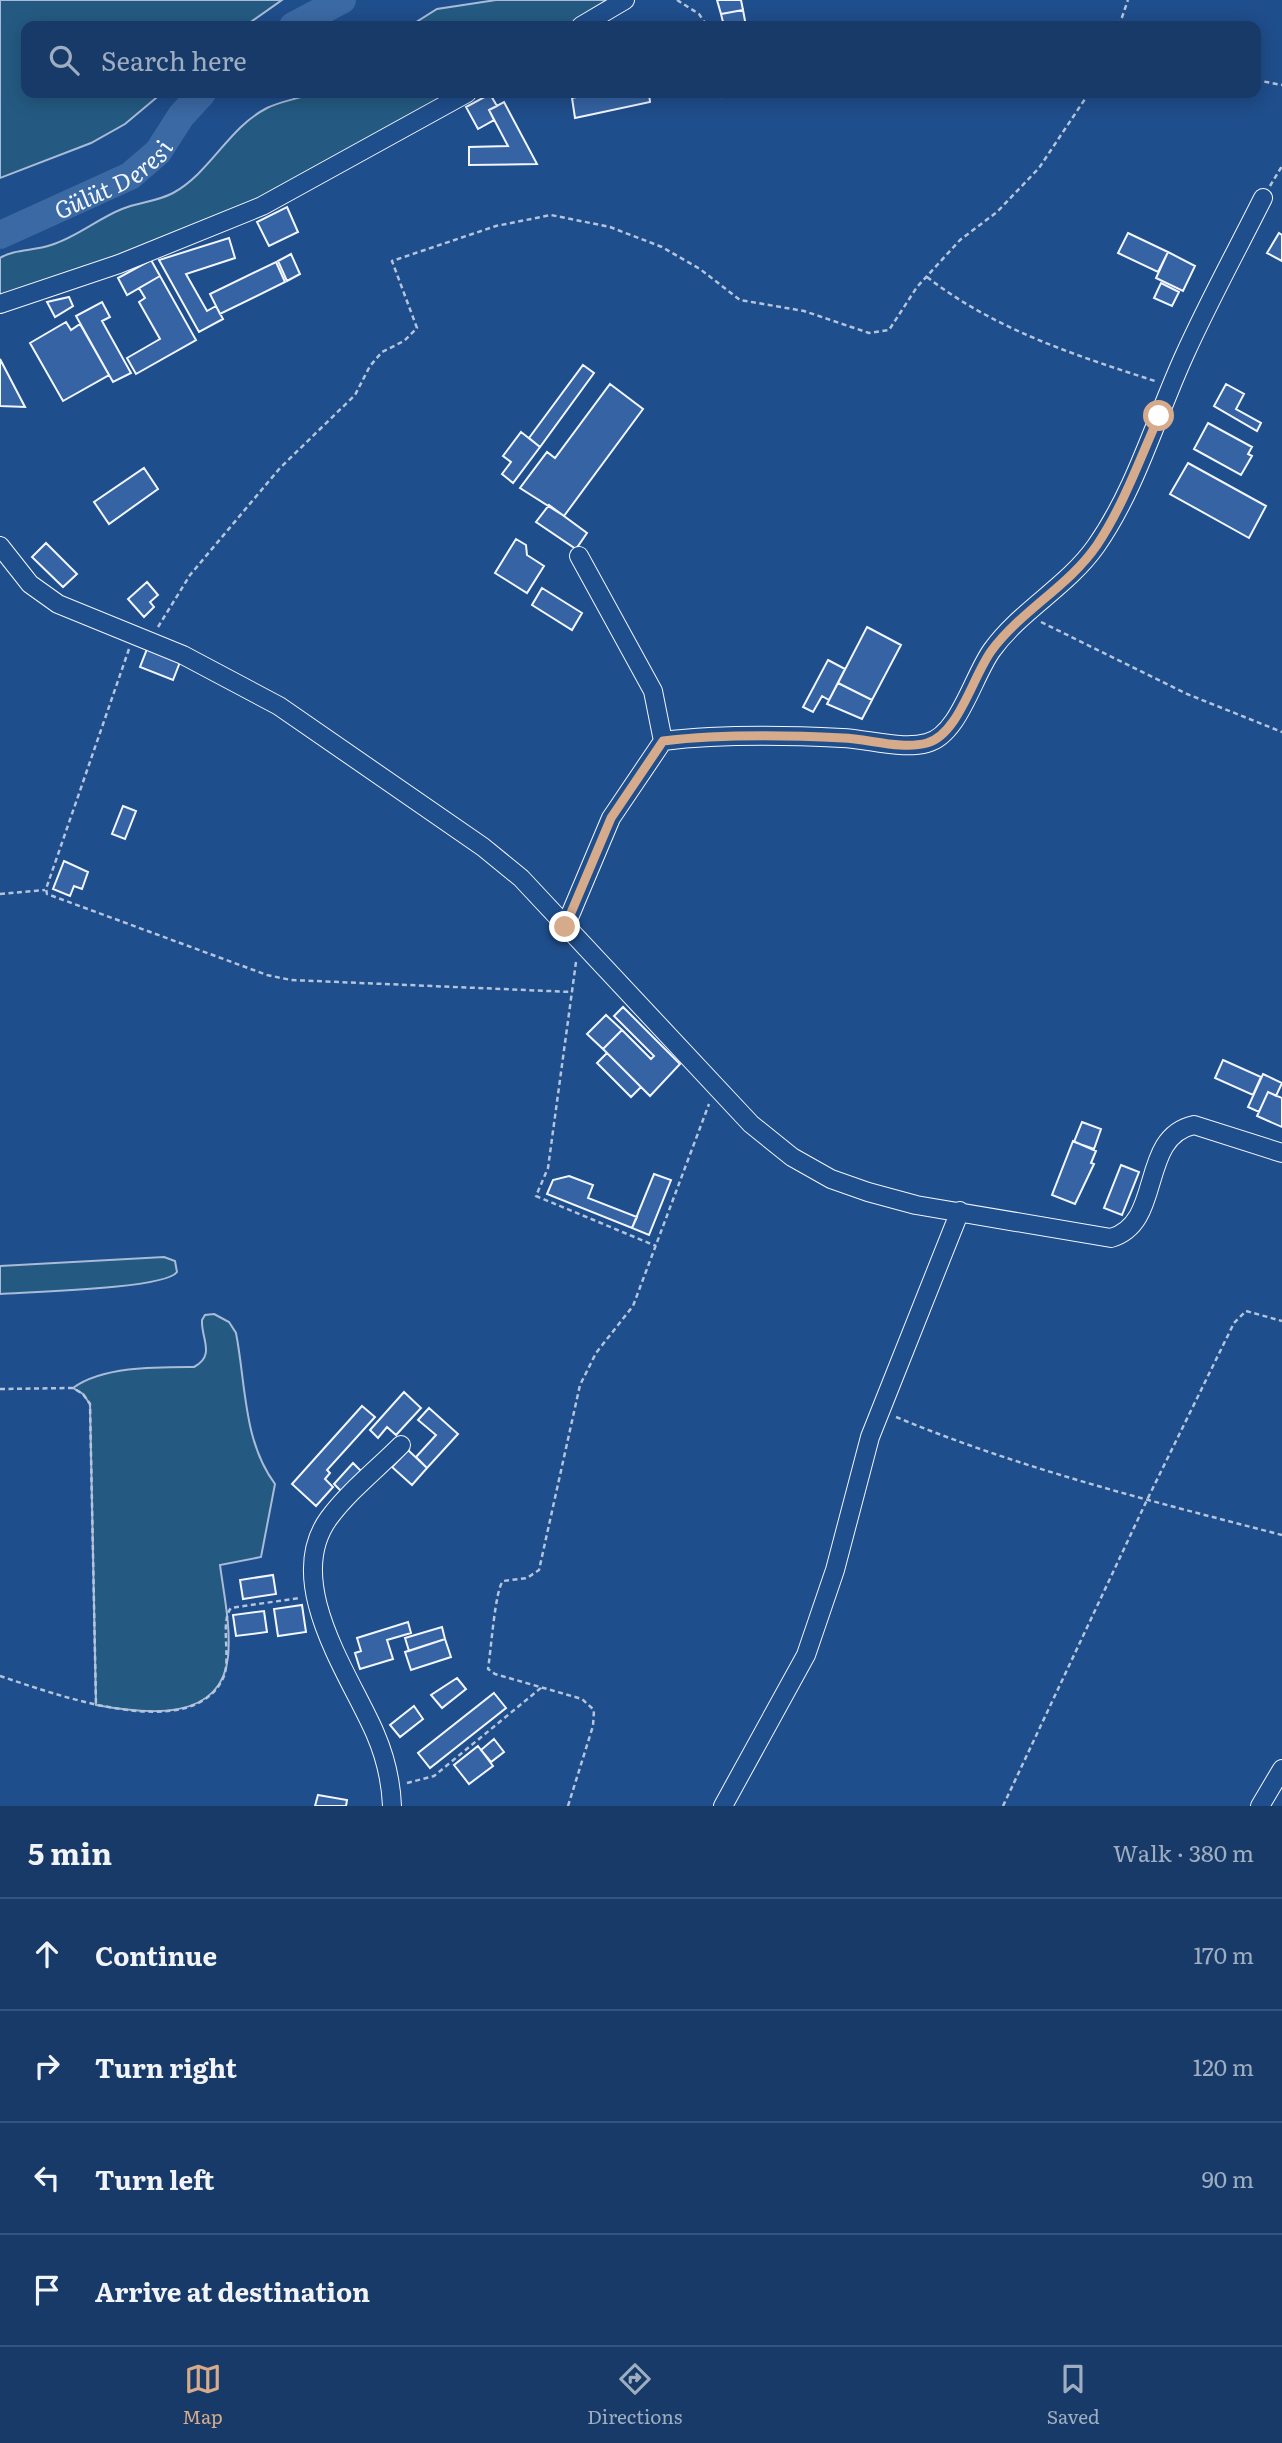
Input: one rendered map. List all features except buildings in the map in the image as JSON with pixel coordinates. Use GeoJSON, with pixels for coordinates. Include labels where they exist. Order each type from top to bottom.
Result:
{"type":"FeatureCollection","features":[{"type":"Feature","properties":{"kind":"street"},"geometry":{"type":"LineString","coordinates":[[589,21],[625,0]]}},
{"type":"Feature","properties":{"kind":"street"},"geometry":{"type":"LineString","coordinates":[[0,304],[119,264],[262,206],[458,98]]}},
{"type":"Feature","properties":{"kind":"street"},"geometry":{"type":"LineString","coordinates":[[663,741],[797,735],[926,744],[940,737],[953,722],[992,650],[1026,614],[1078,569],[1097,544],[1128,485],[1171,387],[1264,198]]}},
{"type":"Feature","properties":{"kind":"street"},"geometry":{"type":"LineString","coordinates":[[0,546],[30,584],[43,594],[72,612],[141,638],[219,673],[279,706],[392,783],[522,878],[751,1124],[792,1157],[831,1179],[916,1205],[1111,1238],[1123,1235],[1138,1217],[1165,1143],[1180,1128],[1194,1125],[1282,1153]]}},
{"type":"Feature","properties":{"kind":"street"},"geometry":{"type":"LineString","coordinates":[[565,927],[611,818],[663,741],[653,691],[579,556]]}},
{"type":"Feature","properties":{"kind":"street"},"geometry":{"type":"LineString","coordinates":[[723,1806],[806,1655],[835,1570],[861,1464],[960,1212]]}},
{"type":"Feature","properties":{"kind":"street"},"geometry":{"type":"LineString","coordinates":[[392,1806],[390,1787],[375,1732],[328,1637],[317,1595],[315,1558],[325,1526],[401,1445]]}},
{"type":"Feature","properties":{"kind":"street"},"geometry":{"type":"LineString","coordinates":[[1260,1806],[1282,1769]]}},
{"type":"Feature","properties":{"kind":"path"},"geometry":{"type":"LineString","coordinates":[[677,0],[699,14],[704,21]]}},
{"type":"Feature","properties":{"kind":"path"},"geometry":{"type":"LineString","coordinates":[[1121,21],[1128,0]]}},
{"type":"Feature","properties":{"kind":"path"},"geometry":{"type":"LineString","coordinates":[[1261,81],[1282,85]]}},
{"type":"Feature","properties":{"kind":"path"},"geometry":{"type":"LineString","coordinates":[[46,890],[106,723],[141,638],[280,468],[355,395],[370,366],[382,352],[404,341],[417,328],[394,273],[392,261],[496,226],[551,215],[610,227],[662,247],[700,269],[740,300],[804,311],[869,333],[889,330],[926,277],[960,240],[996,212],[1039,168],[1086,98]]}},
{"type":"Feature","properties":{"kind":"path"},"geometry":{"type":"LineString","coordinates":[[1264,198],[1282,166]]}},
{"type":"Feature","properties":{"kind":"path"},"geometry":{"type":"LineString","coordinates":[[926,277],[951,296],[1002,325],[1076,356],[1171,387]]}},
{"type":"Feature","properties":{"kind":"path"},"geometry":{"type":"LineString","coordinates":[[1026,614],[1187,694],[1282,732]]}},
{"type":"Feature","properties":{"kind":"path"},"geometry":{"type":"LineString","coordinates":[[0,894],[46,890]]}},
{"type":"Feature","properties":{"kind":"path"},"geometry":{"type":"LineString","coordinates":[[46,890],[47,894],[267,975],[304,981],[572,992]]}},
{"type":"Feature","properties":{"kind":"path"},"geometry":{"type":"LineString","coordinates":[[578,941],[548,1168],[536,1196],[656,1246]]}},
{"type":"Feature","properties":{"kind":"path"},"geometry":{"type":"LineString","coordinates":[[568,1806],[593,1726],[594,1710],[583,1699],[488,1669],[498,1609],[497,1589],[503,1581],[527,1578],[539,1570],[580,1385],[596,1353],[633,1306],[715,1086]]}},
{"type":"Feature","properties":{"kind":"path"},"geometry":{"type":"LineString","coordinates":[[1003,1806],[1147,1500],[1239,1315],[1252,1311],[1282,1321]]}},
{"type":"Feature","properties":{"kind":"path"},"geometry":{"type":"LineString","coordinates":[[0,1390],[73,1388],[90,1404],[96,1705]]}},
{"type":"Feature","properties":{"kind":"path"},"geometry":{"type":"LineString","coordinates":[[880,1410],[957,1442],[1039,1470],[1282,1535]]}},
{"type":"Feature","properties":{"kind":"path"},"geometry":{"type":"LineString","coordinates":[[0,1676],[96,1705],[159,1710],[199,1705],[212,1695],[224,1676],[228,1656],[227,1616],[231,1608],[317,1595]]}},
{"type":"Feature","properties":{"kind":"path"},"geometry":{"type":"LineString","coordinates":[[390,1787],[434,1776],[542,1687]]}},
{"type":"Feature","properties":{"kind":"shaded area"},"geometry":{"type":"Polygon","coordinates":[[[0,0],[282,0],[252,21],[21,21],[21,98],[156,98],[125,124],[91,143],[0,178],[0,0]]]}},
{"type":"Feature","properties":{"kind":"shaded area"},"geometry":{"type":"Polygon","coordinates":[[[496,0],[625,0],[589,21],[418,21],[437,9],[496,0]]]}},
{"type":"Feature","properties":{"kind":"shaded area"},"geometry":{"type":"Polygon","coordinates":[[[297,98],[458,98],[262,206],[0,304],[0,258],[60,242],[122,209],[173,193],[198,174],[241,127],[272,106],[297,98]]]}},
{"type":"Feature","properties":{"kind":"shaded area"},"geometry":{"type":"Polygon","coordinates":[[[164,1257],[175,1261],[177,1272],[167,1278],[94,1289],[0,1294],[0,1266],[164,1257]]]}},
{"type":"Feature","properties":{"kind":"shaded area"},"geometry":{"type":"Polygon","coordinates":[[[214,1314],[229,1322],[236,1333],[251,1431],[275,1484],[261,1557],[220,1565],[229,1646],[222,1678],[211,1694],[196,1704],[178,1709],[136,1711],[96,1705],[90,1404],[83,1394],[73,1388],[100,1375],[131,1369],[194,1367],[201,1362],[206,1352],[202,1320],[205,1315],[214,1314]]]}},
{"type":"Feature","properties":{"kind":"waterway","name":"Gülüt Deresi"},"geometry":{"type":"LineString","coordinates":[[302,21],[342,0]]}},
{"type":"Feature","properties":{"kind":"waterway","name":"Gülüt Deresi"},"geometry":{"type":"LineString","coordinates":[[0,235],[130,176],[158,152],[181,116],[197,98]]}},
{"type":"Feature","properties":{"kind":"route"},"geometry":{"type":"LineString","coordinates":[[565,927],[611,818],[629,787],[663,741],[797,735],[926,744],[940,737],[953,722],[992,650],[1010,629],[1078,569],[1097,544],[1128,485],[1159,416]]}}]}
